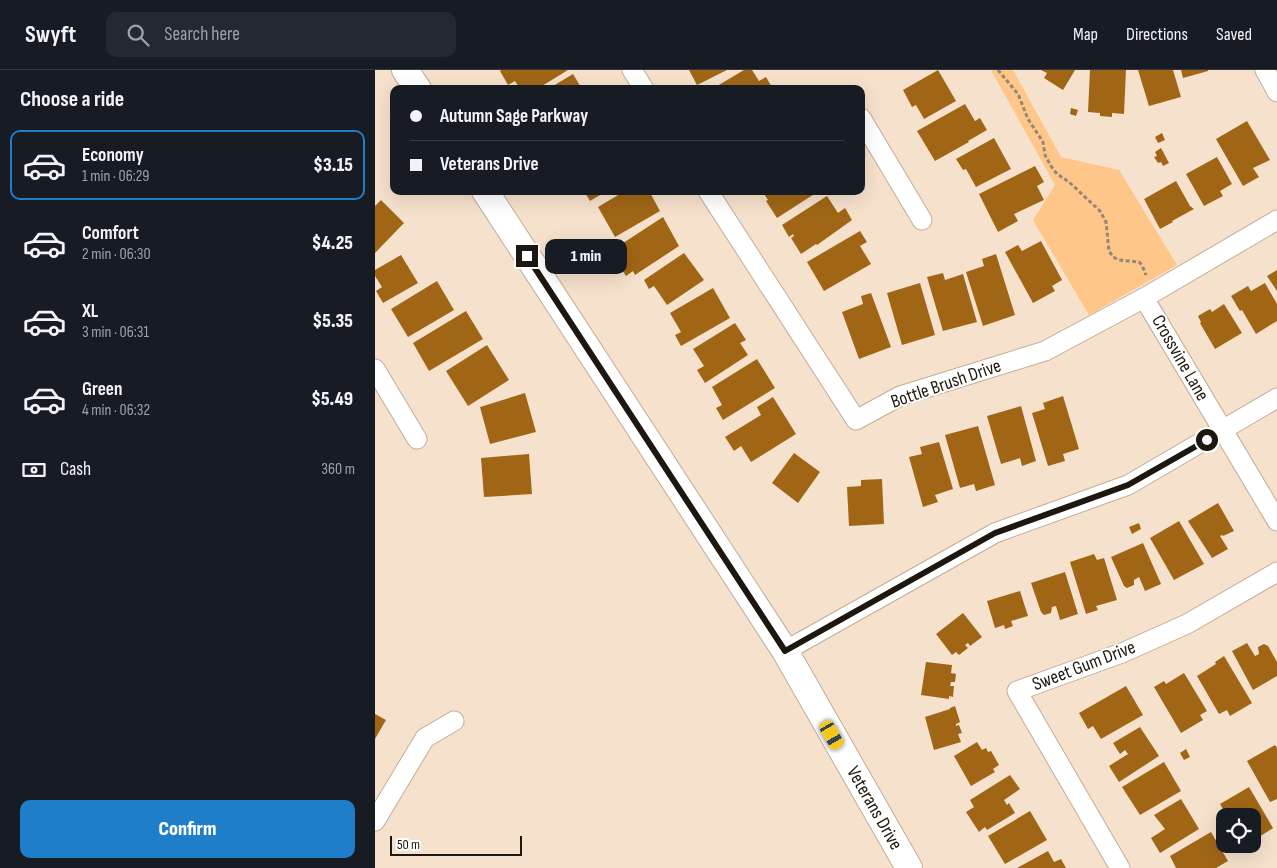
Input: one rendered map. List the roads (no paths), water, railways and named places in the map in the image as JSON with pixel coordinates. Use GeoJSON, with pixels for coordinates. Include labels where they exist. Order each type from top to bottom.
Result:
{"type":"FeatureCollection","features":[{"type":"Feature","properties":{"kind":"main road"},"geometry":{"type":"LineString","coordinates":[[405,70],[415,85]]}},
{"type":"Feature","properties":{"kind":"main road","name":"Veterans Drive"},"geometry":{"type":"LineString","coordinates":[[488,195],[785,651],[909,868]]}},
{"type":"Feature","properties":{"kind":"street"},"geometry":{"type":"LineString","coordinates":[[632,70],[641,85]]}},
{"type":"Feature","properties":{"kind":"street"},"geometry":{"type":"LineString","coordinates":[[1265,70],[1277,92]]}},
{"type":"Feature","properties":{"kind":"street"},"geometry":{"type":"LineString","coordinates":[[865,125],[923,220]]}},
{"type":"Feature","properties":{"kind":"street","name":"Bottle Brush Drive"},"geometry":{"type":"LineString","coordinates":[[711,195],[855,420],[900,396],[1045,351],[1144,298],[1277,220]]}},
{"type":"Feature","properties":{"kind":"street","name":"Crossvine Lane"},"geometry":{"type":"LineString","coordinates":[[1144,298],[1277,521]]}},
{"type":"Feature","properties":{"kind":"street"},"geometry":{"type":"LineString","coordinates":[[375,369],[417,439]]}},
{"type":"Feature","properties":{"kind":"street"},"geometry":{"type":"LineString","coordinates":[[785,651],[995,533],[1128,485],[1277,398]]}},
{"type":"Feature","properties":{"kind":"street","name":"Sweet Gum Drive"},"geometry":{"type":"LineString","coordinates":[[1120,868],[1017,691],[1122,653],[1187,624],[1277,572]]}},
{"type":"Feature","properties":{"kind":"street"},"geometry":{"type":"LineString","coordinates":[[375,821],[425,738],[454,721]]}}]}
